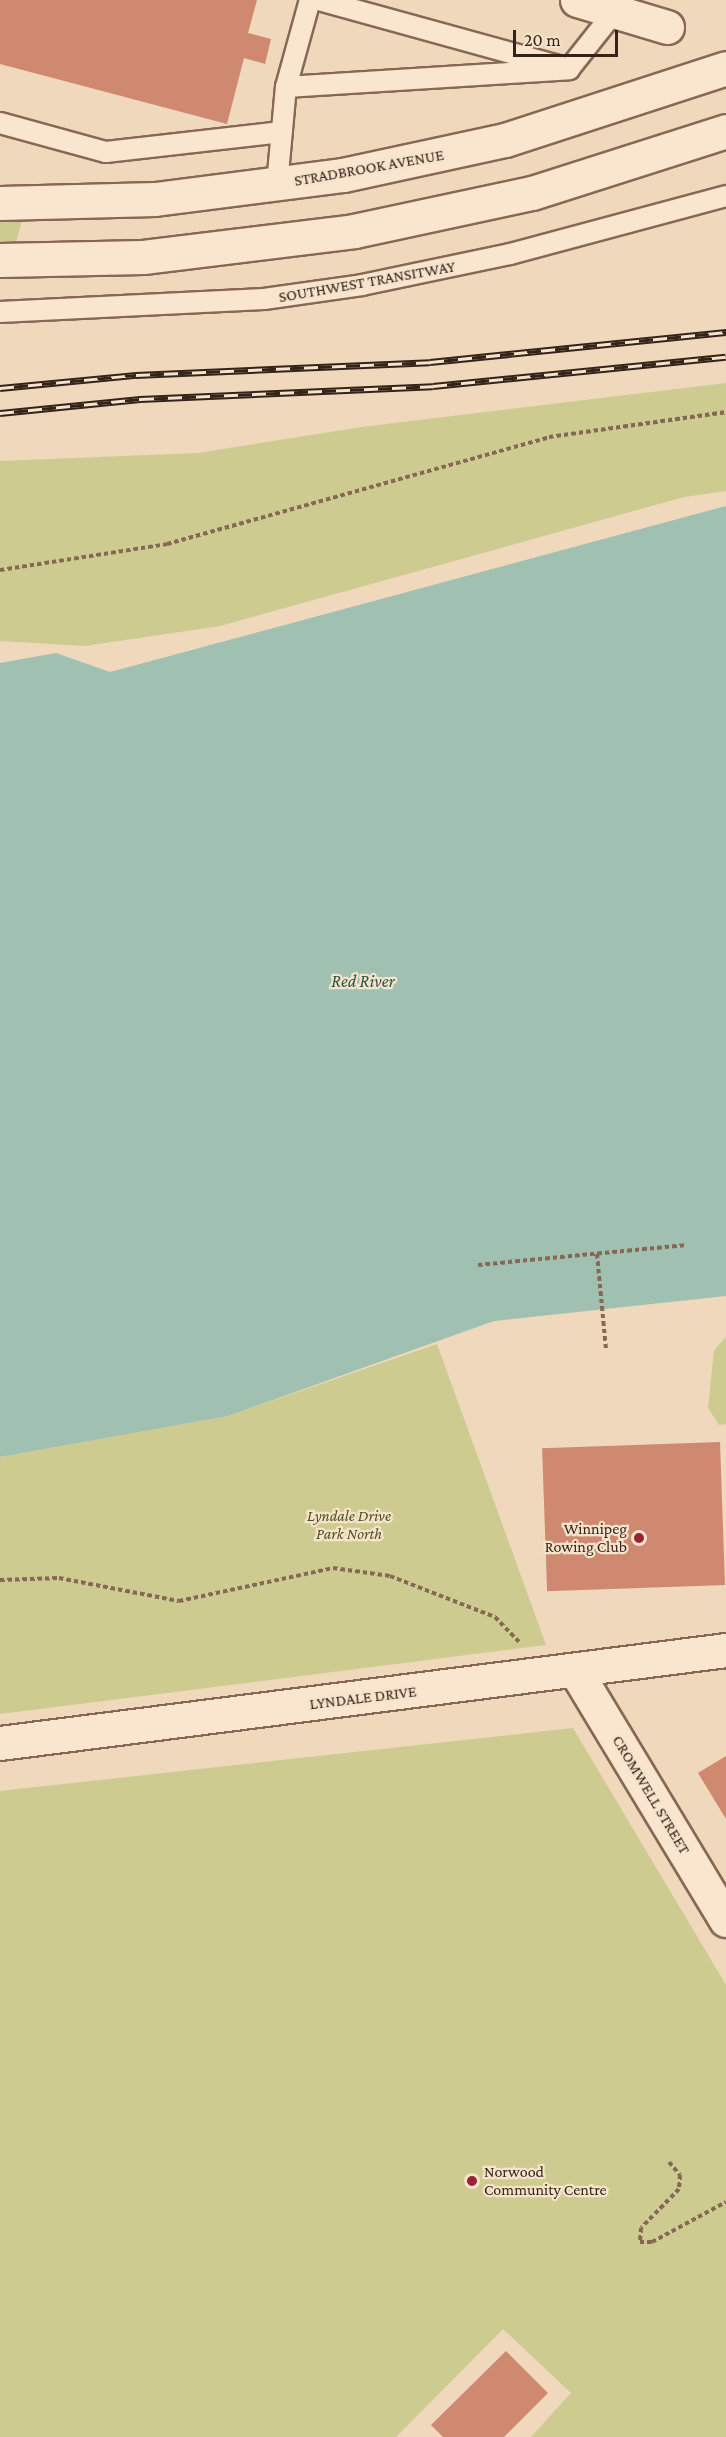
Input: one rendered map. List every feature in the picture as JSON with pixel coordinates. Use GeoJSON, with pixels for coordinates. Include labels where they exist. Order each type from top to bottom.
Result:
{"type":"FeatureCollection","features":[{"type":"Feature","properties":{"kind":"main road"},"geometry":{"type":"LineString","coordinates":[[577,0],[667,27]]}},
{"type":"Feature","properties":{"kind":"main road","name":"STRADBROOK AVENUE"},"geometry":{"type":"LineString","coordinates":[[0,203],[155,199],[277,185],[505,140],[726,68]]}},
{"type":"Feature","properties":{"kind":"main road"},"geometry":{"type":"LineString","coordinates":[[0,260],[143,257],[354,231],[532,193],[726,131]]}},
{"type":"Feature","properties":{"kind":"main road","name":"LYNDALE DRIVE"},"geometry":{"type":"LineString","coordinates":[[0,1743],[527,1678],[726,1650]]}},
{"type":"Feature","properties":{"kind":"main road","name":"CROMWELL STREET"},"geometry":{"type":"LineString","coordinates":[[576,1670],[726,1920]]}},
{"type":"Feature","properties":{"kind":"lane"},"geometry":{"type":"LineString","coordinates":[[277,185],[286,87],[310,0]]}},
{"type":"Feature","properties":{"kind":"lane"},"geometry":{"type":"LineString","coordinates":[[318,0],[569,69]]}},
{"type":"Feature","properties":{"kind":"lane"},"geometry":{"type":"LineString","coordinates":[[286,87],[569,69],[615,11]]}},
{"type":"Feature","properties":{"kind":"lane"},"geometry":{"type":"LineString","coordinates":[[0,123],[106,152],[282,132]]}},
{"type":"Feature","properties":{"kind":"lane","name":"SOUTHWEST TRANSITWAY"},"geometry":{"type":"LineString","coordinates":[[0,312],[253,300],[362,285],[510,254],[726,196]]}},
{"type":"Feature","properties":{"kind":"path"},"geometry":{"type":"LineString","coordinates":[[0,570],[167,544],[549,437],[726,412]]}},
{"type":"Feature","properties":{"kind":"path"},"geometry":{"type":"LineString","coordinates":[[477,1265],[684,1245]]}},
{"type":"Feature","properties":{"kind":"path"},"geometry":{"type":"LineString","coordinates":[[597,1254],[606,1350]]}},
{"type":"Feature","properties":{"kind":"path"},"geometry":{"type":"LineString","coordinates":[[0,1580],[59,1578],[179,1601],[333,1568],[390,1576],[495,1617],[519,1642],[527,1678]]}},
{"type":"Feature","properties":{"kind":"path"},"geometry":{"type":"LineString","coordinates":[[669,2162],[680,2175],[679,2189],[641,2228],[640,2242],[652,2242],[726,2202]]}},
{"type":"Feature","properties":{"kind":"green space"},"geometry":{"type":"Polygon","coordinates":[[[0,203],[26,205],[11,261],[0,260],[0,203]]]}},
{"type":"Feature","properties":{"kind":"green space"},"geometry":{"type":"Polygon","coordinates":[[[726,383],[726,491],[684,497],[220,626],[85,646],[0,641],[0,461],[198,453],[362,427],[726,383]]]}},
{"type":"Feature","properties":{"kind":"green space"},"geometry":{"type":"Polygon","coordinates":[[[726,1337],[726,1424],[719,1425],[708,1408],[714,1350],[726,1337]]]}},
{"type":"Feature","properties":{"kind":"green space","name":"Lyndale Drive Park North"},"geometry":{"type":"Polygon","coordinates":[[[437,1344],[546,1645],[0,1714],[0,1457],[228,1416],[437,1344]]]}},
{"type":"Feature","properties":{"kind":"green space"},"geometry":{"type":"Polygon","coordinates":[[[573,1728],[726,1985],[726,2437],[531,2437],[571,2393],[503,2329],[396,2437],[0,2437],[0,1791],[573,1728]]]}},
{"type":"Feature","properties":{"kind":"water","name":"Red River"},"geometry":{"type":"Polygon","coordinates":[[[726,506],[726,1296],[494,1321],[228,1416],[0,1457],[0,663],[56,653],[110,672],[726,506]]]}},
{"type":"Feature","properties":{"kind":"building"},"geometry":{"type":"Polygon","coordinates":[[[0,0],[257,0],[248,33],[271,39],[265,64],[244,58],[227,124],[0,64],[0,0]]]}},
{"type":"Feature","properties":{"kind":"building","name":"Winnipeg Rowing Club"},"geometry":{"type":"Polygon","coordinates":[[[720,1442],[725,1585],[547,1591],[542,1448],[720,1442]]]}},
{"type":"Feature","properties":{"kind":"building"},"geometry":{"type":"Polygon","coordinates":[[[726,1756],[726,1819],[698,1773],[726,1756]]]}},
{"type":"Feature","properties":{"kind":"building"},"geometry":{"type":"Polygon","coordinates":[[[506,2351],[548,2393],[504,2437],[443,2437],[431,2425],[506,2351]]]}},
{"type":"Feature","properties":{"kind":"railway"},"geometry":{"type":"LineString","coordinates":[[0,388],[136,375],[430,362],[726,332]]}},
{"type":"Feature","properties":{"kind":"railway"},"geometry":{"type":"LineString","coordinates":[[0,413],[140,399],[433,386],[726,357]]}},
{"type":"Feature","properties":{"kind":"place","name":"Winnipeg Rowing Club"},"geometry":{"type":"Point","coordinates":[639,1538]}},
{"type":"Feature","properties":{"kind":"place","name":"Norwood Community Centre"},"geometry":{"type":"Point","coordinates":[472,2181]}}]}
